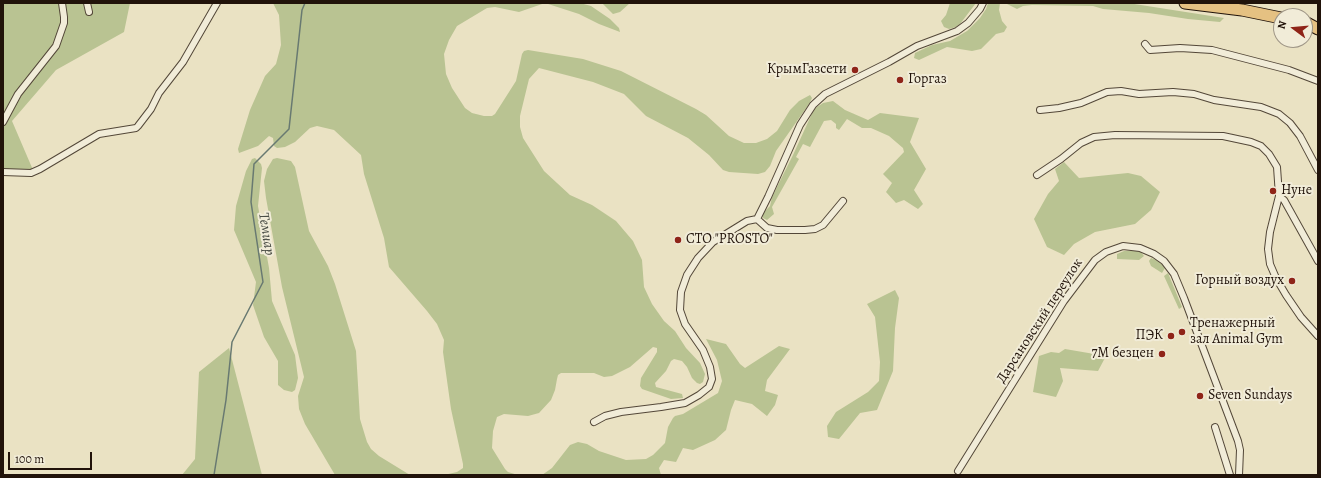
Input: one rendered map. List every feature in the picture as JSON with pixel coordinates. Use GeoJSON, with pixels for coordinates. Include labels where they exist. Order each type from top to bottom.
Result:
{"type":"FeatureCollection","features":[{"type":"Feature","properties":{"kind":"highway"},"geometry":{"type":"LineString","coordinates":[[1185,3],[1242,10],[1273,16]]}},
{"type":"Feature","properties":{"kind":"highway"},"geometry":{"type":"LineString","coordinates":[[1213,3],[1261,9],[1273,12]]}},
{"type":"Feature","properties":{"kind":"street"},"geometry":{"type":"LineString","coordinates":[[3,122],[16,99],[56,46],[64,23],[62,3]]}},
{"type":"Feature","properties":{"kind":"street"},"geometry":{"type":"LineString","coordinates":[[87,3],[89,12]]}},
{"type":"Feature","properties":{"kind":"street"},"geometry":{"type":"LineString","coordinates":[[3,172],[31,173],[99,134],[136,128],[146,117],[159,93],[184,62],[217,3]]}},
{"type":"Feature","properties":{"kind":"street"},"geometry":{"type":"LineString","coordinates":[[594,422],[605,416],[621,412],[684,403],[699,395],[709,387],[712,379],[710,367],[703,350],[685,324],[680,310],[681,292],[687,275],[698,258],[713,242],[747,222],[757,219],[800,125],[813,105],[825,94],[918,46],[957,31],[968,23],[983,3]]}},
{"type":"Feature","properties":{"kind":"street"},"geometry":{"type":"LineString","coordinates":[[1145,44],[1150,50],[1180,48],[1212,50],[1289,70],[1318,81]]}},
{"type":"Feature","properties":{"kind":"street"},"geometry":{"type":"LineString","coordinates":[[1040,110],[1081,103],[1108,92],[1120,91],[1139,94],[1173,92],[1194,94],[1214,100],[1261,107],[1279,114],[1290,123],[1300,136],[1318,170]]}},
{"type":"Feature","properties":{"kind":"street"},"geometry":{"type":"LineString","coordinates":[[1037,174],[1062,159],[1081,143],[1094,137],[1115,135],[1223,136],[1251,142],[1261,146],[1270,154],[1277,168],[1279,196],[1270,232],[1268,249],[1270,264],[1286,295],[1301,317],[1318,336]]}},
{"type":"Feature","properties":{"kind":"street"},"geometry":{"type":"LineString","coordinates":[[1279,196],[1284,200],[1318,261]]}},
{"type":"Feature","properties":{"kind":"street"},"geometry":{"type":"LineString","coordinates":[[757,219],[767,228],[777,230],[815,229],[822,226],[843,201]]}},
{"type":"Feature","properties":{"kind":"street","name":"Дарсановский переулок"},"geometry":{"type":"LineString","coordinates":[[958,471],[1064,302],[1095,260],[1106,252],[1123,246],[1140,248],[1154,254],[1164,261],[1174,274],[1236,432],[1240,450],[1239,475]]}},
{"type":"Feature","properties":{"kind":"street"},"geometry":{"type":"LineString","coordinates":[[1215,427],[1230,475]]}},
{"type":"Feature","properties":{"kind":"green space"},"geometry":{"type":"Polygon","coordinates":[[[3,3],[130,3],[124,32],[56,70],[12,121],[33,170],[3,169],[3,3]]]}},
{"type":"Feature","properties":{"kind":"green space"},"geometry":{"type":"Polygon","coordinates":[[[273,3],[545,3],[519,12],[495,7],[487,8],[457,26],[449,40],[444,54],[446,74],[452,88],[465,108],[472,113],[484,116],[492,116],[495,114],[516,81],[522,54],[524,51],[528,50],[583,59],[621,71],[696,109],[706,115],[729,136],[744,143],[756,143],[767,139],[777,131],[790,110],[799,101],[810,95],[812,98],[809,104],[776,151],[770,166],[765,172],[758,174],[729,172],[723,170],[709,155],[688,138],[646,116],[624,94],[593,82],[539,68],[529,79],[520,116],[520,127],[523,138],[544,171],[570,195],[592,205],[616,221],[633,241],[642,260],[644,287],[652,304],[664,321],[675,331],[686,348],[700,363],[705,374],[703,382],[700,384],[697,383],[692,378],[687,367],[682,361],[674,359],[655,383],[656,387],[682,394],[683,398],[671,399],[642,389],[640,386],[641,378],[657,352],[657,348],[653,347],[630,367],[612,376],[604,377],[594,373],[561,373],[558,375],[551,400],[539,413],[528,416],[504,414],[497,417],[493,431],[492,448],[505,469],[508,472],[518,475],[444,475],[457,472],[463,468],[463,464],[451,409],[443,352],[444,340],[437,324],[389,267],[384,238],[364,174],[361,155],[334,130],[317,126],[310,128],[295,142],[285,147],[277,148],[274,146],[273,138],[269,136],[258,146],[239,153],[238,149],[250,110],[265,76],[276,64],[281,45],[279,15],[273,3]]]}},
{"type":"Feature","properties":{"kind":"green space"},"geometry":{"type":"Polygon","coordinates":[[[545,3],[580,3],[591,6],[610,19],[619,28],[620,32],[579,14],[545,3]]]}},
{"type":"Feature","properties":{"kind":"green space"},"geometry":{"type":"Polygon","coordinates":[[[602,3],[630,3],[620,12],[613,14],[602,3]]]}},
{"type":"Feature","properties":{"kind":"green space"},"geometry":{"type":"Polygon","coordinates":[[[950,3],[976,3],[960,24],[949,29],[944,27],[941,21],[946,15],[950,3]]]}},
{"type":"Feature","properties":{"kind":"green space"},"geometry":{"type":"Polygon","coordinates":[[[988,3],[1000,3],[999,10],[1002,21],[1007,27],[1004,32],[996,34],[981,49],[972,51],[947,47],[919,60],[914,58],[915,53],[932,45],[950,41],[967,31],[980,18],[988,3]]]}},
{"type":"Feature","properties":{"kind":"green space"},"geometry":{"type":"Polygon","coordinates":[[[1005,3],[1128,3],[1224,18],[1220,22],[1103,9],[1093,6],[1032,5],[1023,6],[1017,9],[1005,3]]]}},
{"type":"Feature","properties":{"kind":"green space"},"geometry":{"type":"Polygon","coordinates":[[[833,101],[845,110],[868,120],[880,113],[919,118],[910,142],[926,169],[914,190],[923,204],[918,209],[904,200],[896,203],[886,192],[892,183],[883,174],[904,152],[903,148],[889,136],[871,128],[862,128],[847,119],[839,130],[836,128],[836,124],[831,120],[824,121],[810,147],[803,144],[796,157],[799,159],[772,207],[774,214],[767,220],[763,218],[762,214],[770,206],[772,197],[814,109],[823,103],[833,101]]]}},
{"type":"Feature","properties":{"kind":"green space"},"geometry":{"type":"Polygon","coordinates":[[[255,158],[261,164],[262,168],[258,206],[269,268],[272,301],[295,355],[298,378],[295,390],[292,392],[284,390],[278,385],[278,361],[264,337],[253,305],[256,282],[234,230],[236,206],[246,171],[252,159],[255,158]]]}},
{"type":"Feature","properties":{"kind":"green space"},"geometry":{"type":"Polygon","coordinates":[[[277,158],[291,161],[295,167],[309,231],[328,266],[335,284],[356,351],[360,419],[367,442],[371,449],[379,456],[410,475],[335,475],[305,424],[299,409],[298,396],[304,377],[282,287],[264,181],[267,169],[273,159],[277,158]]]}},
{"type":"Feature","properties":{"kind":"green space"},"geometry":{"type":"Polygon","coordinates":[[[1064,162],[1079,178],[1128,173],[1141,176],[1160,192],[1151,210],[1135,224],[1095,232],[1074,244],[1064,255],[1047,247],[1034,219],[1048,194],[1059,181],[1055,169],[1064,162]]]}},
{"type":"Feature","properties":{"kind":"green space"},"geometry":{"type":"Polygon","coordinates":[[[1124,251],[1140,251],[1144,256],[1139,260],[1117,259],[1117,254],[1124,251]]]}},
{"type":"Feature","properties":{"kind":"green space"},"geometry":{"type":"Polygon","coordinates":[[[1151,258],[1159,261],[1165,268],[1162,273],[1151,266],[1149,261],[1151,258]]]}},
{"type":"Feature","properties":{"kind":"green space"},"geometry":{"type":"Polygon","coordinates":[[[1168,273],[1182,307],[1179,309],[1164,276],[1168,273]]]}},
{"type":"Feature","properties":{"kind":"green space"},"geometry":{"type":"Polygon","coordinates":[[[895,290],[899,298],[895,328],[893,371],[877,410],[860,413],[839,439],[828,437],[827,426],[836,412],[868,392],[879,381],[880,362],[875,317],[867,304],[895,290]]]}},
{"type":"Feature","properties":{"kind":"green space"},"geometry":{"type":"Polygon","coordinates":[[[706,339],[726,344],[740,364],[745,368],[779,346],[790,349],[767,380],[765,391],[778,395],[775,405],[767,416],[752,404],[735,400],[726,430],[715,440],[693,450],[683,448],[676,462],[664,460],[659,468],[661,475],[542,475],[552,468],[570,445],[578,442],[587,444],[599,451],[626,460],[646,459],[653,455],[665,443],[668,427],[675,416],[683,414],[718,393],[722,381],[717,360],[706,339]]]}},
{"type":"Feature","properties":{"kind":"green space"},"geometry":{"type":"Polygon","coordinates":[[[229,348],[262,475],[182,475],[195,459],[199,372],[229,348]]]}},
{"type":"Feature","properties":{"kind":"green space"},"geometry":{"type":"Polygon","coordinates":[[[1065,349],[1106,356],[1098,371],[1060,368],[1063,381],[1056,397],[1033,392],[1039,356],[1051,352],[1059,353],[1065,349]]]}},
{"type":"Feature","properties":{"kind":"waterway","name":"Темиар"},"geometry":{"type":"LineString","coordinates":[[214,475],[226,400],[232,342],[263,282],[251,202],[254,164],[289,129],[302,10],[305,3]]}},
{"type":"Feature","properties":{"kind":"place","name":"КрымГазсети"},"geometry":{"type":"Point","coordinates":[855,70]}},
{"type":"Feature","properties":{"kind":"place","name":"Горгаз"},"geometry":{"type":"Point","coordinates":[900,80]}},
{"type":"Feature","properties":{"kind":"place","name":"Нуне"},"geometry":{"type":"Point","coordinates":[1273,191]}},
{"type":"Feature","properties":{"kind":"place","name":"СТО \"PROSTO\""},"geometry":{"type":"Point","coordinates":[678,240]}},
{"type":"Feature","properties":{"kind":"place","name":"Горный воздух"},"geometry":{"type":"Point","coordinates":[1292,281]}},
{"type":"Feature","properties":{"kind":"place","name":"Тренажерный зал Animal Gym"},"geometry":{"type":"Point","coordinates":[1182,332]}},
{"type":"Feature","properties":{"kind":"place","name":"ПЭК"},"geometry":{"type":"Point","coordinates":[1171,336]}},
{"type":"Feature","properties":{"kind":"place","name":"7М безцен"},"geometry":{"type":"Point","coordinates":[1162,354]}},
{"type":"Feature","properties":{"kind":"place","name":"Seven Sundays"},"geometry":{"type":"Point","coordinates":[1200,396]}}]}
